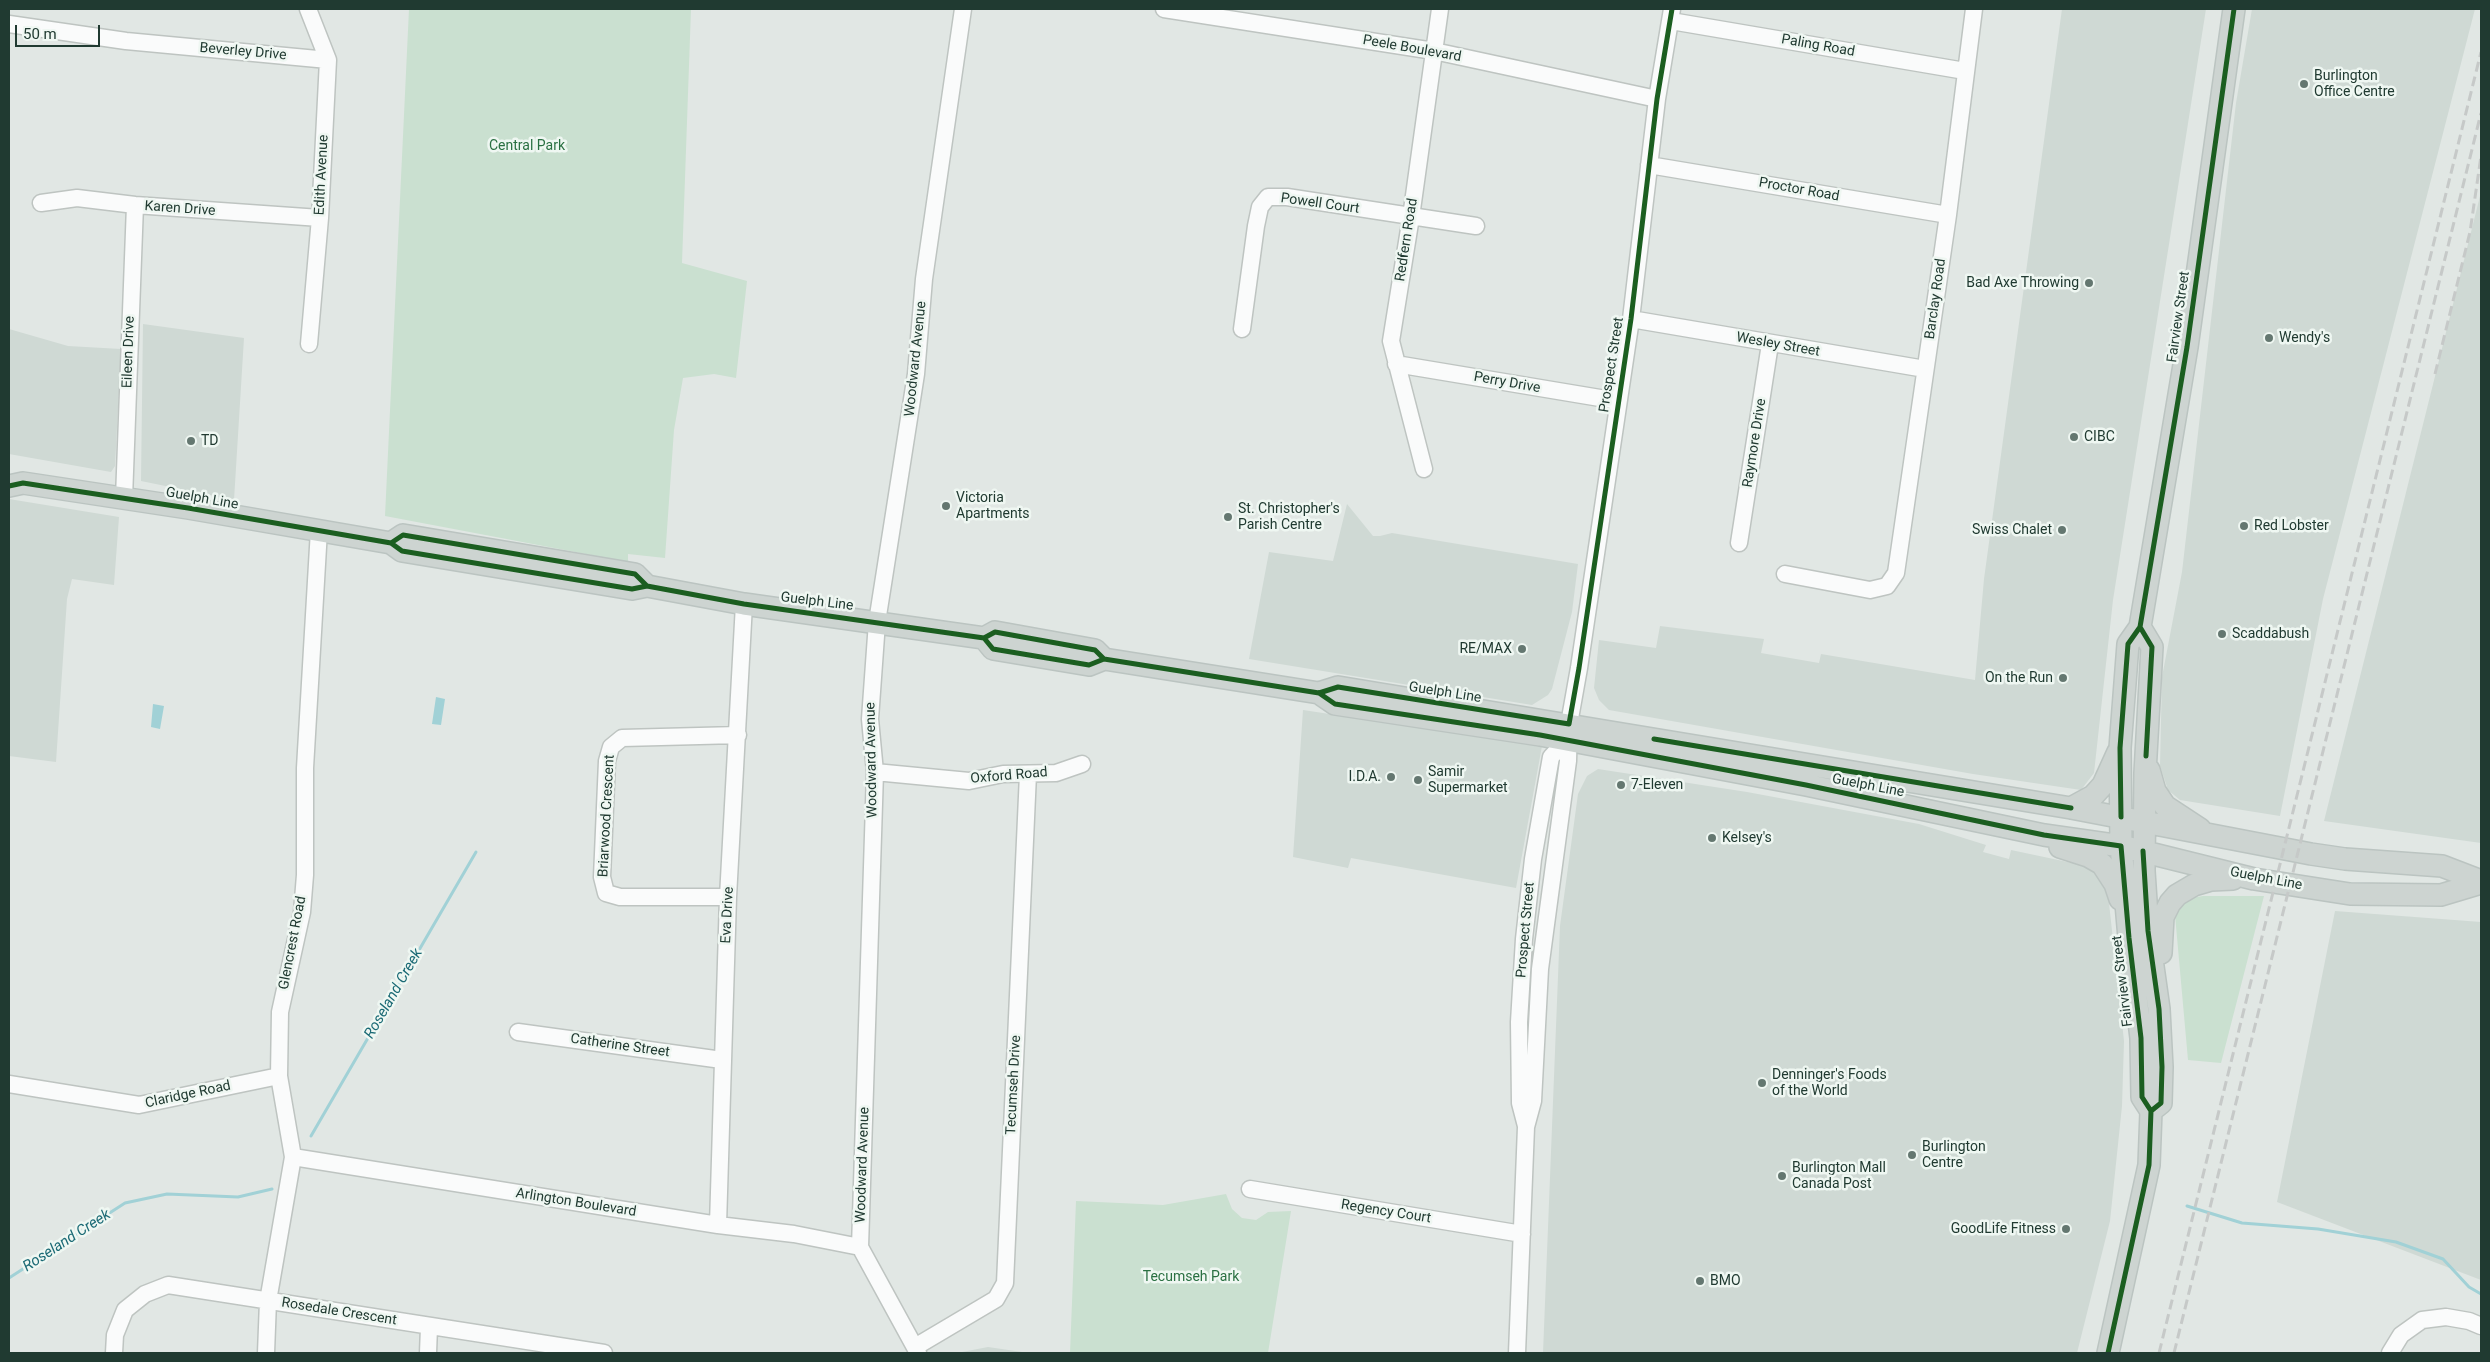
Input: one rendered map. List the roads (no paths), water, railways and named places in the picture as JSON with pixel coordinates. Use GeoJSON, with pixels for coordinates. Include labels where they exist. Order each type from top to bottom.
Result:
{"type":"FeatureCollection","features":[{"type":"Feature","properties":{"kind":"main road","name":"Fairview Street"},"geometry":{"type":"LineString","coordinates":[[2108,1353],[2149,1165],[2151,1111],[2142,1097],[2141,1038],[2126,911],[2121,846],[2120,748],[2128,644],[2140,627],[2187,347],[2234,9]]}},
{"type":"Feature","properties":{"kind":"main road","name":"Guelph Line"},"geometry":{"type":"LineString","coordinates":[[13,480],[392,543],[403,536],[635,574],[647,586],[744,604],[984,638],[995,632],[1095,650],[1104,659],[1319,693],[1335,704],[1568,732],[1776,761],[2071,808],[2345,859],[2442,866],[2481,882]]}},
{"type":"Feature","properties":{"kind":"main road","name":"Fairview Street"},"geometry":{"type":"LineString","coordinates":[[2140,627],[2152,647],[2146,756],[2144,851],[2148,931],[2159,1009],[2162,1093],[2161,1103],[2151,1111]]}},
{"type":"Feature","properties":{"kind":"main road","name":"Guelph Line"},"geometry":{"type":"LineString","coordinates":[[1568,732],[1806,785],[2044,834],[2121,846],[2254,878],[2350,894],[2441,894],[2481,882]]}},
{"type":"Feature","properties":{"kind":"main road"},"geometry":{"type":"LineString","coordinates":[[2071,808],[2093,796],[2103,785],[2120,748]]}},
{"type":"Feature","properties":{"kind":"main road"},"geometry":{"type":"LineString","coordinates":[[2146,756],[2155,791],[2165,806],[2207,833]]}},
{"type":"Feature","properties":{"kind":"main road"},"geometry":{"type":"LineString","coordinates":[[2044,834],[2062,848],[2088,856],[2102,864],[2115,884],[2126,911]]}},
{"type":"Feature","properties":{"kind":"main road"},"geometry":{"type":"LineString","coordinates":[[2153,968],[2162,952],[2163,917],[2168,906],[2177,895],[2194,885],[2211,880],[2254,878]]}},
{"type":"Feature","properties":{"kind":"street","name":"Edith Avenue"},"geometry":{"type":"LineString","coordinates":[[308,9],[328,60],[320,218],[309,344]]}},
{"type":"Feature","properties":{"kind":"street","name":"Woodward Avenue"},"geometry":{"type":"LineString","coordinates":[[860,1247],[875,772],[870,719],[877,622],[916,374],[924,279],[963,9]]}},
{"type":"Feature","properties":{"kind":"street","name":"Peele Boulevard"},"geometry":{"type":"LineString","coordinates":[[1164,9],[1434,51],[1657,99]]}},
{"type":"Feature","properties":{"kind":"street","name":"Redfern Road"},"geometry":{"type":"LineString","coordinates":[[1424,469],[1391,341],[1411,217],[1440,9]]}},
{"type":"Feature","properties":{"kind":"street","name":"Barclay Road"},"geometry":{"type":"LineString","coordinates":[[1785,574],[1870,590],[1887,586],[1896,573],[1948,215],[1974,9]]}},
{"type":"Feature","properties":{"kind":"street","name":"Paling Road"},"geometry":{"type":"LineString","coordinates":[[1672,15],[1965,71]]}},
{"type":"Feature","properties":{"kind":"street","name":"Prospect Street"},"geometry":{"type":"LineString","coordinates":[[1517,1353],[1526,1127],[1520,1103],[1519,1022],[1524,939],[1534,859],[1551,757],[1568,732],[1579,668],[1631,319],[1657,99],[1672,15]]}},
{"type":"Feature","properties":{"kind":"street","name":"Beverley Drive"},"geometry":{"type":"LineString","coordinates":[[9,24],[126,41],[328,60]]}},
{"type":"Feature","properties":{"kind":"street","name":"Proctor Road"},"geometry":{"type":"LineString","coordinates":[[1649,165],[1948,215]]}},
{"type":"Feature","properties":{"kind":"street","name":"Powell Court"},"geometry":{"type":"LineString","coordinates":[[1242,329],[1256,226],[1260,207],[1268,198],[1287,197],[1476,226]]}},
{"type":"Feature","properties":{"kind":"street","name":"Karen Drive"},"geometry":{"type":"LineString","coordinates":[[41,203],[77,198],[135,206],[320,218]]}},
{"type":"Feature","properties":{"kind":"street","name":"Eileen Drive"},"geometry":{"type":"LineString","coordinates":[[124,498],[135,206]]}},
{"type":"Feature","properties":{"kind":"street","name":"Wesley Street"},"geometry":{"type":"LineString","coordinates":[[1631,319],[1925,369]]}},
{"type":"Feature","properties":{"kind":"street","name":"Raymore Drive"},"geometry":{"type":"LineString","coordinates":[[1739,543],[1770,344]]}},
{"type":"Feature","properties":{"kind":"street","name":"Perry Drive"},"geometry":{"type":"LineString","coordinates":[[1396,364],[1618,401]]}},
{"type":"Feature","properties":{"kind":"street","name":"Glencrest Road"},"geometry":{"type":"LineString","coordinates":[[266,1353],[268,1301],[293,1157],[279,1076],[280,1012],[302,912],[305,875],[305,768],[319,530]]}},
{"type":"Feature","properties":{"kind":"street","name":"Eva Drive"},"geometry":{"type":"LineString","coordinates":[[718,1226],[728,897],[744,604]]}},
{"type":"Feature","properties":{"kind":"street","name":"Briarwood Crescent"},"geometry":{"type":"LineString","coordinates":[[728,897],[620,897],[606,893],[602,877],[607,761],[611,746],[622,738],[738,735]]}},
{"type":"Feature","properties":{"kind":"street","name":"Oxford Road"},"geometry":{"type":"LineString","coordinates":[[875,772],[969,781],[1003,774],[1056,773],[1082,764]]}},
{"type":"Feature","properties":{"kind":"street","name":"Tecumseh Drive"},"geometry":{"type":"LineString","coordinates":[[916,1350],[996,1299],[1005,1284],[1028,774]]}},
{"type":"Feature","properties":{"kind":"street","name":"Catherine Street"},"geometry":{"type":"LineString","coordinates":[[518,1032],[722,1060]]}},
{"type":"Feature","properties":{"kind":"street","name":"Claridge Road"},"geometry":{"type":"LineString","coordinates":[[9,1084],[139,1105],[279,1076]]}},
{"type":"Feature","properties":{"kind":"street","name":"Arlington Boulevard"},"geometry":{"type":"LineString","coordinates":[[293,1157],[718,1226],[794,1234],[860,1247]]}},
{"type":"Feature","properties":{"kind":"street","name":"Regency Court"},"geometry":{"type":"LineString","coordinates":[[1250,1189],[1522,1234]]}},
{"type":"Feature","properties":{"kind":"street"},"geometry":{"type":"LineString","coordinates":[[860,1247],[916,1350]]}},
{"type":"Feature","properties":{"kind":"street","name":"Rosedale Crescent"},"geometry":{"type":"LineString","coordinates":[[114,1353],[115,1335],[125,1310],[145,1294],[168,1285],[595,1353]]}},
{"type":"Feature","properties":{"kind":"street"},"geometry":{"type":"LineString","coordinates":[[2390,1353],[2402,1335],[2422,1320],[2446,1317],[2469,1321],[2481,1326]]}},
{"type":"Feature","properties":{"kind":"street"},"geometry":{"type":"LineString","coordinates":[[428,1353],[429,1327]]}},
{"type":"Feature","properties":{"kind":"water"},"geometry":{"type":"Polygon","coordinates":[[[436,697],[445,699],[441,725],[432,724],[436,697]]]}},
{"type":"Feature","properties":{"kind":"water"},"geometry":{"type":"Polygon","coordinates":[[[153,704],[164,706],[160,729],[151,727],[153,704]]]}},
{"type":"Feature","properties":{"kind":"waterway","name":"Roseland Creek"},"geometry":{"type":"LineString","coordinates":[[311,1136],[476,852]]}},
{"type":"Feature","properties":{"kind":"waterway","name":"Roseland Creek"},"geometry":{"type":"LineString","coordinates":[[9,1278],[125,1203],[167,1194],[238,1197],[272,1189]]}},
{"type":"Feature","properties":{"kind":"waterway"},"geometry":{"type":"LineString","coordinates":[[2187,1206],[2242,1223],[2318,1229],[2396,1242],[2443,1259],[2469,1287],[2481,1294]]}},
{"type":"Feature","properties":{"kind":"railway"},"geometry":{"type":"LineString","coordinates":[[2159,1353],[2481,52]]}},
{"type":"Feature","properties":{"kind":"railway"},"geometry":{"type":"LineString","coordinates":[[2174,1353],[2481,113]]}},
{"type":"Feature","properties":{"kind":"railway"},"geometry":{"type":"LineString","coordinates":[[2435,374],[2470,232],[2481,156]]}},
{"type":"Feature","properties":{"kind":"place","name":"Burlington Office Centre"},"geometry":{"type":"Point","coordinates":[2304,84]}},
{"type":"Feature","properties":{"kind":"place","name":"Bad Axe Throwing"},"geometry":{"type":"Point","coordinates":[2089,283]}},
{"type":"Feature","properties":{"kind":"place","name":"Wendy's"},"geometry":{"type":"Point","coordinates":[2269,338]}},
{"type":"Feature","properties":{"kind":"place","name":"CIBC"},"geometry":{"type":"Point","coordinates":[2074,437]}},
{"type":"Feature","properties":{"kind":"place","name":"TD"},"geometry":{"type":"Point","coordinates":[191,441]}},
{"type":"Feature","properties":{"kind":"place","name":"Victoria Apartments"},"geometry":{"type":"Point","coordinates":[946,506]}},
{"type":"Feature","properties":{"kind":"place","name":"St. Christopher's Parish Centre"},"geometry":{"type":"Point","coordinates":[1228,517]}},
{"type":"Feature","properties":{"kind":"place","name":"Red Lobster"},"geometry":{"type":"Point","coordinates":[2244,526]}},
{"type":"Feature","properties":{"kind":"place","name":"Swiss Chalet"},"geometry":{"type":"Point","coordinates":[2062,530]}},
{"type":"Feature","properties":{"kind":"place","name":"Scaddabush"},"geometry":{"type":"Point","coordinates":[2222,634]}},
{"type":"Feature","properties":{"kind":"place","name":"RE/MAX"},"geometry":{"type":"Point","coordinates":[1522,649]}},
{"type":"Feature","properties":{"kind":"place","name":"On the Run"},"geometry":{"type":"Point","coordinates":[2063,678]}},
{"type":"Feature","properties":{"kind":"place","name":"I.D.A."},"geometry":{"type":"Point","coordinates":[1391,777]}},
{"type":"Feature","properties":{"kind":"place","name":"Samir Supermarket"},"geometry":{"type":"Point","coordinates":[1418,780]}},
{"type":"Feature","properties":{"kind":"place","name":"7-Eleven"},"geometry":{"type":"Point","coordinates":[1621,785]}},
{"type":"Feature","properties":{"kind":"place","name":"Kelsey's"},"geometry":{"type":"Point","coordinates":[1712,838]}},
{"type":"Feature","properties":{"kind":"place","name":"Denninger's Foods of the World"},"geometry":{"type":"Point","coordinates":[1762,1083]}},
{"type":"Feature","properties":{"kind":"place","name":"Burlington Centre"},"geometry":{"type":"Point","coordinates":[1912,1155]}},
{"type":"Feature","properties":{"kind":"place","name":"Burlington Mall Canada Post"},"geometry":{"type":"Point","coordinates":[1782,1176]}},
{"type":"Feature","properties":{"kind":"place","name":"GoodLife Fitness"},"geometry":{"type":"Point","coordinates":[2066,1229]}},
{"type":"Feature","properties":{"kind":"place","name":"BMO"},"geometry":{"type":"Point","coordinates":[1700,1281]}},
{"type":"Feature","properties":{"kind":"park label","name":"Central Park"},"geometry":{"type":"Point","coordinates":[527,146]}},
{"type":"Feature","properties":{"kind":"park label","name":"Tecumseh Park"},"geometry":{"type":"Point","coordinates":[1191,1277]}}]}
